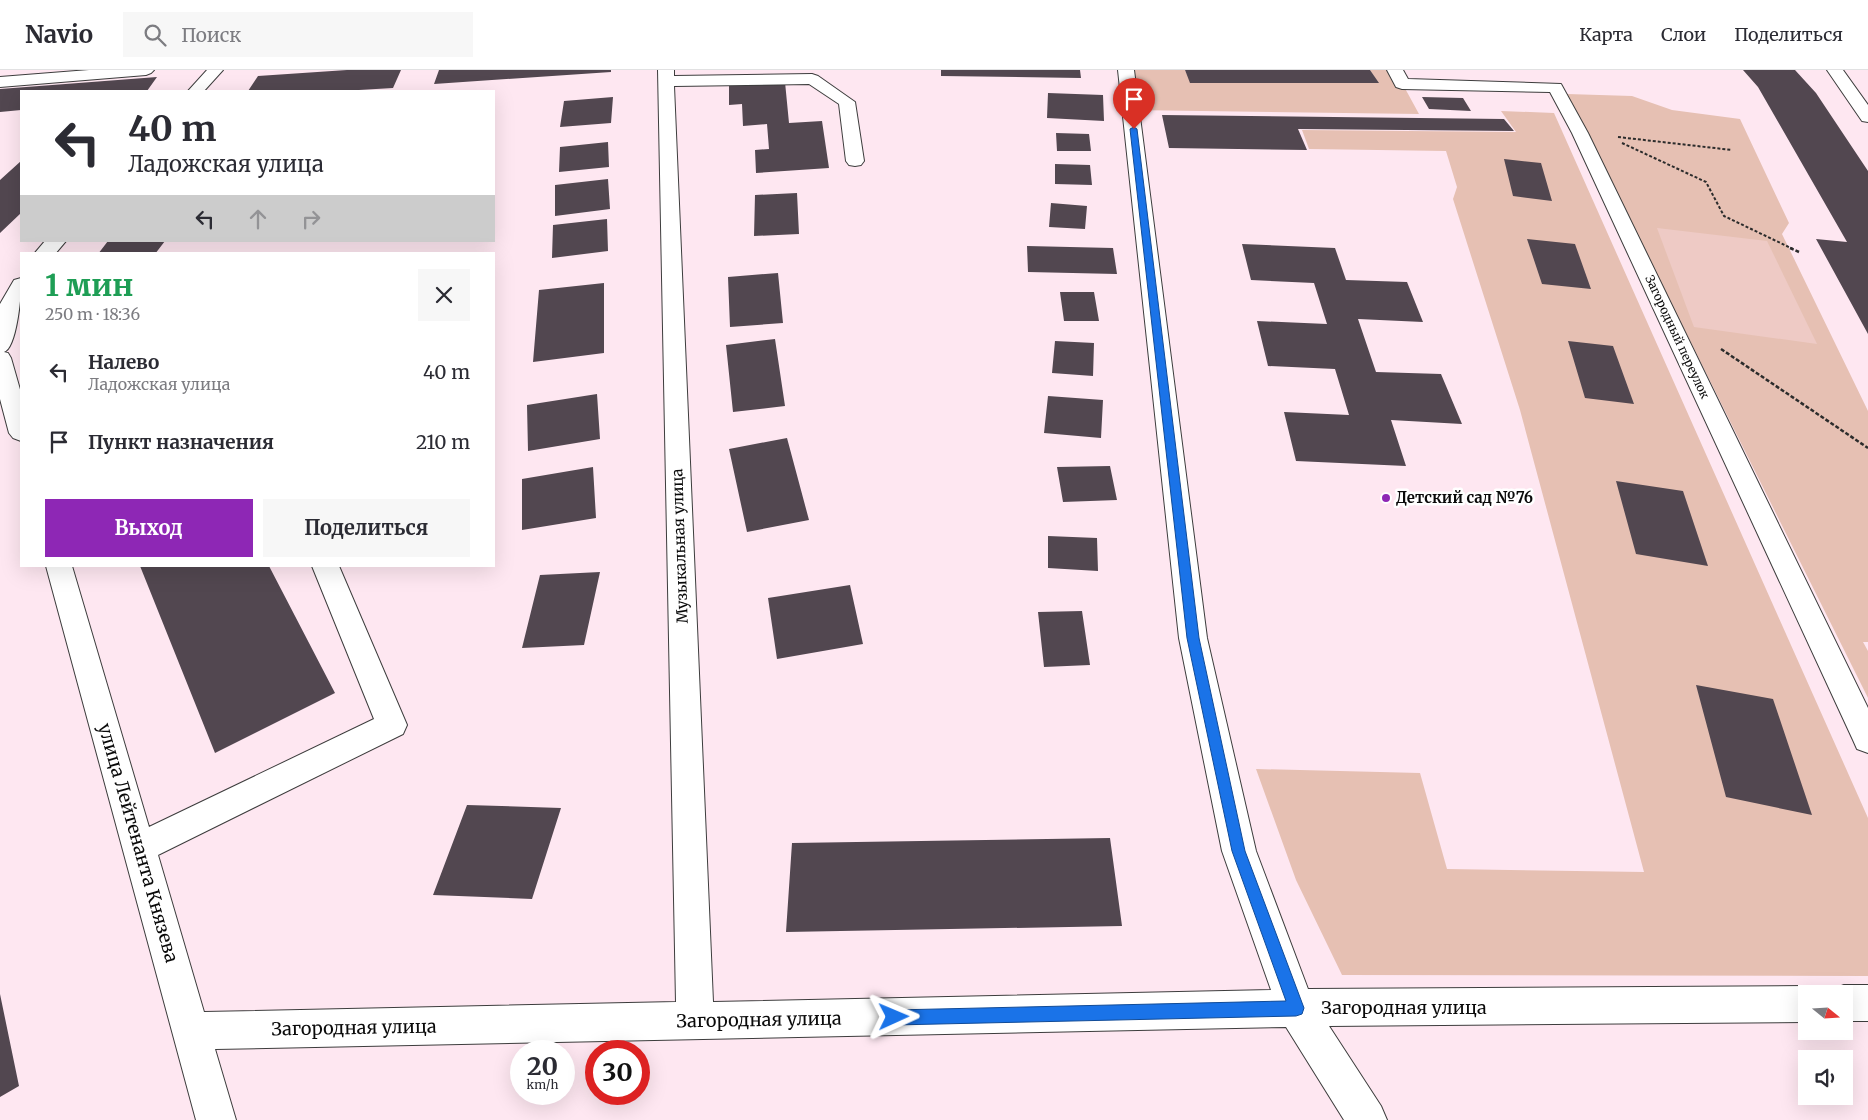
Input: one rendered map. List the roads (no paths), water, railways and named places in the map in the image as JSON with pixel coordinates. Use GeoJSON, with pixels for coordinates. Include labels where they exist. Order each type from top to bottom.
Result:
{"type":"FeatureCollection","features":[{"type":"Feature","properties":{"kind":"street"},"geometry":{"type":"LineString","coordinates":[[0,82],[146,70]]}},
{"type":"Feature","properties":{"kind":"street"},"geometry":{"type":"LineString","coordinates":[[197,90],[216,70]]}},
{"type":"Feature","properties":{"kind":"street"},"geometry":{"type":"LineString","coordinates":[[1126,70],[1193,638],[1238,851],[1296,1008],[1367,1120]]}},
{"type":"Feature","properties":{"kind":"street","name":"Загородный переулок"},"geometry":{"type":"LineString","coordinates":[[1395,70],[1402,84],[1555,88],[1580,133],[1665,310],[1868,740]]}},
{"type":"Feature","properties":{"kind":"street"},"geometry":{"type":"LineString","coordinates":[[1835,70],[1868,117]]}},
{"type":"Feature","properties":{"kind":"street"},"geometry":{"type":"LineString","coordinates":[[666,75],[812,79],[847,102],[855,161]]}},
{"type":"Feature","properties":{"kind":"street","name":"Музыкальная улица"},"geometry":{"type":"LineString","coordinates":[[666,75],[695,1021]]}},
{"type":"Feature","properties":{"kind":"street"},"geometry":{"type":"LineString","coordinates":[[46,252],[55,242]]}},
{"type":"Feature","properties":{"kind":"street"},"geometry":{"type":"LineString","coordinates":[[0,347],[9,307],[20,286]]}},
{"type":"Feature","properties":{"kind":"street"},"geometry":{"type":"LineString","coordinates":[[0,358],[20,429]]}},
{"type":"Feature","properties":{"kind":"street","name":"улица Лейтенанта Князева"},"geometry":{"type":"LineString","coordinates":[[59,567],[216,1120]]}},
{"type":"Feature","properties":{"kind":"street"},"geometry":{"type":"LineString","coordinates":[[139,848],[392,725],[325,567]]}},
{"type":"Feature","properties":{"kind":"street"},"geometry":{"type":"LineString","coordinates":[[1853,1003],[1868,1003]]}},
{"type":"Feature","properties":{"kind":"street","name":"Загородная улица"},"geometry":{"type":"LineString","coordinates":[[191,1032],[1296,1008],[1798,1004]]}},
{"type":"Feature","properties":{"kind":"place","name":"Детский сад №76"},"geometry":{"type":"Point","coordinates":[1386,498]}}]}
